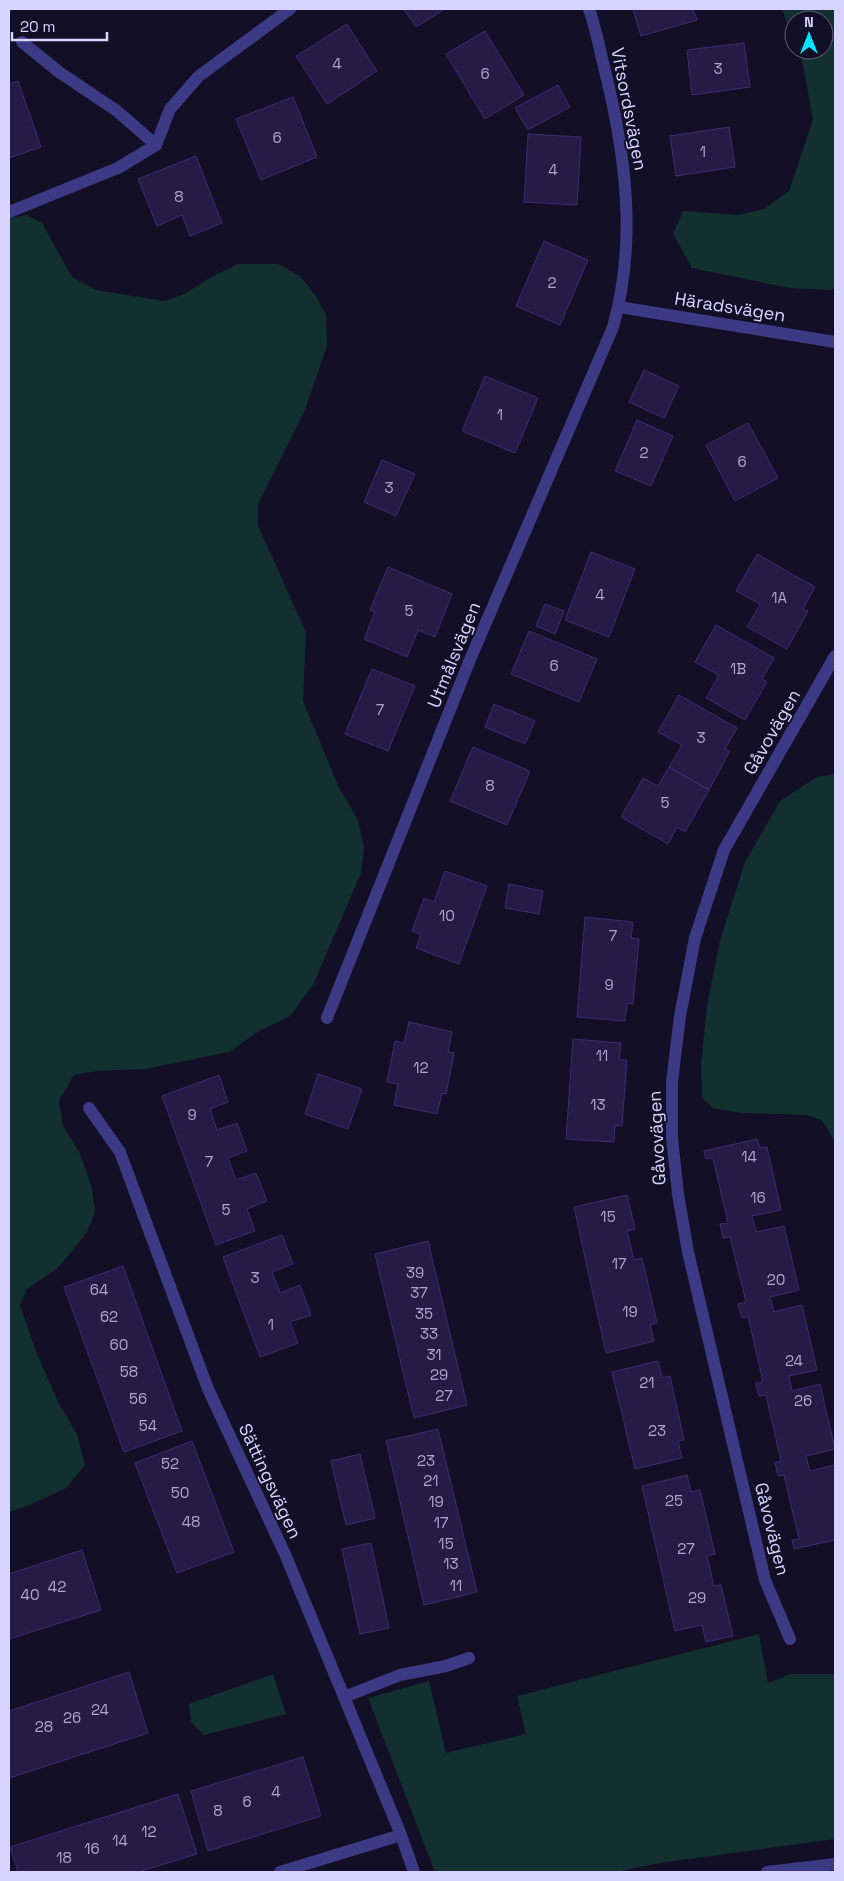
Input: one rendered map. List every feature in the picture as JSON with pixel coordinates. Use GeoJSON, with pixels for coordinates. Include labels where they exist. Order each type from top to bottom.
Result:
{"type":"FeatureCollection","features":[{"type":"Feature","properties":{"kind":"street"},"geometry":{"type":"LineString","coordinates":[[9,212],[118,168],[156,145],[170,108],[199,76],[290,9]]}},
{"type":"Feature","properties":{"kind":"street","name":"Vitsordsvägen"},"geometry":{"type":"LineString","coordinates":[[589,9],[622,152],[627,245],[619,307]]}},
{"type":"Feature","properties":{"kind":"street"},"geometry":{"type":"LineString","coordinates":[[22,42],[58,72],[117,111],[156,145]]}},
{"type":"Feature","properties":{"kind":"street","name":"Häradsvägen"},"geometry":{"type":"LineString","coordinates":[[619,307],[835,342]]}},
{"type":"Feature","properties":{"kind":"street","name":"Utmålsvägen"},"geometry":{"type":"LineString","coordinates":[[327,1018],[469,662],[613,327],[619,307]]}},
{"type":"Feature","properties":{"kind":"street","name":"Gåvovägen"},"geometry":{"type":"LineString","coordinates":[[790,1639],[765,1580],[688,1252],[678,1194],[672,1138],[672,1082],[680,1016],[695,938],[724,850],[835,656]]}},
{"type":"Feature","properties":{"kind":"street","name":"Sättingsvägen"},"geometry":{"type":"LineString","coordinates":[[89,1108],[120,1152],[208,1389],[285,1554],[401,1835],[414,1872]]}},
{"type":"Feature","properties":{"kind":"street"},"geometry":{"type":"LineString","coordinates":[[344,1697],[400,1675],[446,1666],[469,1658]]}},
{"type":"Feature","properties":{"kind":"street"},"geometry":{"type":"LineString","coordinates":[[280,1872],[401,1835]]}},
{"type":"Feature","properties":{"kind":"street"},"geometry":{"type":"LineString","coordinates":[[767,1872],[835,1864]]}},
{"type":"Feature","properties":{"kind":"green space"},"geometry":{"type":"Polygon","coordinates":[[[782,9],[835,9],[835,288],[831,290],[789,288],[692,268],[673,234],[683,211],[738,215],[764,209],[789,191],[813,120],[801,60],[834,60],[834,10],[784,10],[784,14],[782,9]]]}},
{"type":"Feature","properties":{"kind":"green space"},"geometry":{"type":"Polygon","coordinates":[[[27,215],[42,223],[72,277],[96,290],[164,301],[184,294],[213,276],[238,264],[278,264],[300,276],[316,296],[326,315],[327,346],[305,410],[258,504],[258,526],[306,632],[303,701],[339,788],[358,820],[364,848],[361,873],[313,985],[290,1016],[259,1031],[229,1052],[145,1069],[97,1071],[74,1075],[59,1101],[63,1126],[80,1154],[92,1188],[95,1213],[87,1232],[59,1267],[27,1289],[20,1305],[35,1349],[58,1402],[77,1434],[85,1465],[66,1488],[30,1505],[9,1512],[9,218],[27,215]]]}},
{"type":"Feature","properties":{"kind":"green space"},"geometry":{"type":"Polygon","coordinates":[[[835,774],[835,1142],[823,1121],[808,1115],[742,1113],[713,1108],[702,1098],[701,1064],[707,1006],[720,941],[745,862],[780,801],[817,777],[835,774]]]}},
{"type":"Feature","properties":{"kind":"green space"},"geometry":{"type":"Polygon","coordinates":[[[759,1634],[768,1683],[791,1674],[835,1674],[835,1839],[659,1863],[616,1872],[435,1872],[368,1698],[429,1681],[446,1753],[526,1734],[517,1696],[759,1634]]]}},
{"type":"Feature","properties":{"kind":"green space"},"geometry":{"type":"Polygon","coordinates":[[[273,1674],[286,1714],[204,1735],[191,1722],[189,1704],[273,1674]]]}},
{"type":"Feature","properties":{"kind":"building"},"geometry":{"type":"Polygon","coordinates":[[[404,9],[445,9],[416,27],[404,9]]]}},
{"type":"Feature","properties":{"kind":"building"},"geometry":{"type":"Polygon","coordinates":[[[633,9],[693,9],[697,20],[641,36],[633,9]]]}},
{"type":"Feature","properties":{"kind":"building"},"geometry":{"type":"Polygon","coordinates":[[[347,24],[377,71],[327,104],[296,56],[347,24]]]}},
{"type":"Feature","properties":{"kind":"building"},"geometry":{"type":"Polygon","coordinates":[[[485,31],[524,95],[485,119],[446,54],[485,31]]]}},
{"type":"Feature","properties":{"kind":"building"},"geometry":{"type":"Polygon","coordinates":[[[744,43],[750,87],[692,95],[687,50],[744,43]]]}},
{"type":"Feature","properties":{"kind":"building"},"geometry":{"type":"Polygon","coordinates":[[[18,81],[41,147],[9,158],[9,84],[18,81]]]}},
{"type":"Feature","properties":{"kind":"building"},"geometry":{"type":"Polygon","coordinates":[[[558,85],[570,107],[528,130],[515,108],[558,85]]]}},
{"type":"Feature","properties":{"kind":"building"},"geometry":{"type":"Polygon","coordinates":[[[293,97],[317,157],[261,180],[236,119],[293,97]]]}},
{"type":"Feature","properties":{"kind":"building"},"geometry":{"type":"Polygon","coordinates":[[[729,127],[735,167],[676,176],[670,136],[729,127]]]}},
{"type":"Feature","properties":{"kind":"building"},"geometry":{"type":"Polygon","coordinates":[[[528,134],[581,137],[577,205],[524,202],[528,134]]]}},
{"type":"Feature","properties":{"kind":"building"},"geometry":{"type":"Polygon","coordinates":[[[196,156],[222,223],[190,236],[182,215],[157,226],[138,179],[196,156]]]}},
{"type":"Feature","properties":{"kind":"building"},"geometry":{"type":"Polygon","coordinates":[[[544,241],[588,260],[560,325],[516,306],[544,241]]]}},
{"type":"Feature","properties":{"kind":"building"},"geometry":{"type":"Polygon","coordinates":[[[644,370],[679,386],[664,418],[629,402],[644,370]]]}},
{"type":"Feature","properties":{"kind":"building"},"geometry":{"type":"Polygon","coordinates":[[[485,376],[538,398],[515,453],[462,431],[485,376]]]}},
{"type":"Feature","properties":{"kind":"building"},"geometry":{"type":"Polygon","coordinates":[[[637,420],[673,436],[651,486],[615,471],[637,420]]]}},
{"type":"Feature","properties":{"kind":"building"},"geometry":{"type":"Polygon","coordinates":[[[748,423],[778,478],[735,501],[706,445],[748,423]]]}},
{"type":"Feature","properties":{"kind":"building"},"geometry":{"type":"Polygon","coordinates":[[[382,460],[415,474],[396,516],[364,502],[382,460]]]}},
{"type":"Feature","properties":{"kind":"building"},"geometry":{"type":"Polygon","coordinates":[[[591,552],[635,569],[609,637],[565,620],[591,552]]]}},
{"type":"Feature","properties":{"kind":"building"},"geometry":{"type":"Polygon","coordinates":[[[757,554],[815,587],[803,609],[808,611],[787,649],[747,627],[760,604],[736,591],[757,554]]]}},
{"type":"Feature","properties":{"kind":"building"},"geometry":{"type":"Polygon","coordinates":[[[388,567],[452,594],[435,637],[418,630],[407,657],[364,639],[375,612],[370,610],[388,567]]]}},
{"type":"Feature","properties":{"kind":"building"},"geometry":{"type":"Polygon","coordinates":[[[545,604],[564,611],[555,634],[536,626],[545,604]]]}},
{"type":"Feature","properties":{"kind":"building"},"geometry":{"type":"Polygon","coordinates":[[[716,625],[774,658],[762,679],[767,682],[745,720],[706,698],[719,675],[695,662],[716,625]]]}},
{"type":"Feature","properties":{"kind":"building"},"geometry":{"type":"Polygon","coordinates":[[[529,631],[597,659],[579,702],[511,674],[529,631]]]}},
{"type":"Feature","properties":{"kind":"building"},"geometry":{"type":"Polygon","coordinates":[[[372,669],[415,686],[388,751],[345,734],[372,669]]]}},
{"type":"Feature","properties":{"kind":"building"},"geometry":{"type":"Polygon","coordinates":[[[679,695],[737,728],[725,749],[730,751],[709,790],[669,767],[682,745],[658,732],[679,695]]]}},
{"type":"Feature","properties":{"kind":"building"},"geometry":{"type":"Polygon","coordinates":[[[494,704],[535,721],[525,744],[485,727],[494,704]]]}},
{"type":"Feature","properties":{"kind":"building"},"geometry":{"type":"Polygon","coordinates":[[[473,747],[530,771],[507,825],[450,801],[473,747]]]}},
{"type":"Feature","properties":{"kind":"building"},"geometry":{"type":"Polygon","coordinates":[[[669,767],[709,790],[685,832],[677,827],[668,844],[621,817],[643,778],[658,786],[669,767]]]}},
{"type":"Feature","properties":{"kind":"building"},"geometry":{"type":"Polygon","coordinates":[[[445,871],[487,886],[459,964],[416,948],[421,934],[412,931],[424,898],[434,902],[445,871]]]}},
{"type":"Feature","properties":{"kind":"building"},"geometry":{"type":"Polygon","coordinates":[[[509,884],[543,891],[539,914],[505,908],[509,884]]]}},
{"type":"Feature","properties":{"kind":"building"},"geometry":{"type":"Polygon","coordinates":[[[585,917],[633,922],[631,938],[639,939],[633,1004],[627,1003],[625,1021],[577,1017],[585,917]]]}},
{"type":"Feature","properties":{"kind":"building"},"geometry":{"type":"Polygon","coordinates":[[[409,1022],[452,1032],[448,1052],[454,1053],[446,1094],[442,1093],[437,1114],[394,1105],[398,1084],[387,1082],[395,1041],[404,1043],[409,1022]]]}},
{"type":"Feature","properties":{"kind":"building"},"geometry":{"type":"Polygon","coordinates":[[[573,1039],[621,1043],[619,1060],[627,1060],[622,1126],[615,1125],[614,1142],[566,1139],[573,1039]]]}},
{"type":"Feature","properties":{"kind":"building"},"geometry":{"type":"Polygon","coordinates":[[[318,1074],[362,1089],[348,1129],[305,1114],[318,1074]]]}},
{"type":"Feature","properties":{"kind":"building"},"geometry":{"type":"Polygon","coordinates":[[[219,1075],[228,1102],[210,1109],[217,1130],[237,1123],[247,1151],[228,1158],[236,1180],[256,1173],[267,1201],[247,1209],[255,1231],[216,1245],[162,1096],[219,1075]]]}},
{"type":"Feature","properties":{"kind":"building"},"geometry":{"type":"Polygon","coordinates":[[[757,1139],[760,1148],[767,1147],[781,1210],[752,1216],[756,1232],[784,1226],[799,1290],[770,1297],[774,1312],[802,1305],[817,1370],[789,1376],[792,1391],[820,1384],[835,1449],[806,1456],[810,1471],[835,1465],[835,1540],[794,1549],[792,1540],[799,1539],[784,1475],[778,1476],[775,1463],[781,1461],[766,1395],[759,1396],[756,1383],[763,1382],[748,1316],[742,1318],[738,1304],[746,1302],[730,1237],[723,1238],[720,1224],[728,1223],[713,1158],[706,1159],[704,1151],[757,1139]]]}},
{"type":"Feature","properties":{"kind":"building"},"geometry":{"type":"Polygon","coordinates":[[[627,1195],[635,1229],[627,1231],[634,1260],[642,1258],[657,1323],[650,1325],[654,1341],[606,1353],[574,1207],[627,1195]]]}},
{"type":"Feature","properties":{"kind":"building"},"geometry":{"type":"Polygon","coordinates":[[[282,1235],[293,1264],[272,1272],[280,1293],[300,1285],[311,1315],[290,1322],[298,1343],[260,1357],[223,1257],[282,1235]]]}},
{"type":"Feature","properties":{"kind":"building"},"geometry":{"type":"Polygon","coordinates":[[[428,1241],[467,1405],[414,1418],[375,1254],[428,1241]]]}},
{"type":"Feature","properties":{"kind":"building"},"geometry":{"type":"Polygon","coordinates":[[[123,1266],[182,1431],[124,1452],[64,1287],[123,1266]]]}},
{"type":"Feature","properties":{"kind":"building"},"geometry":{"type":"Polygon","coordinates":[[[658,1361],[662,1378],[670,1376],[684,1440],[678,1441],[682,1458],[635,1469],[612,1372],[658,1361]]]}},
{"type":"Feature","properties":{"kind":"building"},"geometry":{"type":"Polygon","coordinates":[[[438,1429],[477,1592],[424,1605],[386,1441],[438,1429]]]}},
{"type":"Feature","properties":{"kind":"building"},"geometry":{"type":"Polygon","coordinates":[[[192,1441],[234,1552],[177,1573],[135,1463],[192,1441]]]}},
{"type":"Feature","properties":{"kind":"building"},"geometry":{"type":"Polygon","coordinates":[[[360,1454],[375,1518],[346,1525],[331,1461],[360,1454]]]}},
{"type":"Feature","properties":{"kind":"building"},"geometry":{"type":"Polygon","coordinates":[[[687,1475],[691,1492],[700,1490],[715,1554],[707,1556],[714,1586],[721,1585],[733,1636],[706,1642],[702,1625],[675,1631],[642,1486],[687,1475]]]}},
{"type":"Feature","properties":{"kind":"building"},"geometry":{"type":"Polygon","coordinates":[[[371,1543],[389,1628],[360,1634],[342,1549],[371,1543]]]}},
{"type":"Feature","properties":{"kind":"building"},"geometry":{"type":"Polygon","coordinates":[[[82,1550],[101,1610],[9,1639],[9,1574],[82,1550]]]}},
{"type":"Feature","properties":{"kind":"building"},"geometry":{"type":"Polygon","coordinates":[[[129,1672],[148,1733],[9,1778],[9,1711],[129,1672]]]}},
{"type":"Feature","properties":{"kind":"building"},"geometry":{"type":"Polygon","coordinates":[[[303,1757],[321,1816],[208,1851],[191,1791],[303,1757]]]}},
{"type":"Feature","properties":{"kind":"building"},"geometry":{"type":"Polygon","coordinates":[[[178,1794],[197,1854],[138,1872],[18,1872],[10,1847],[178,1794]]]}}]}
